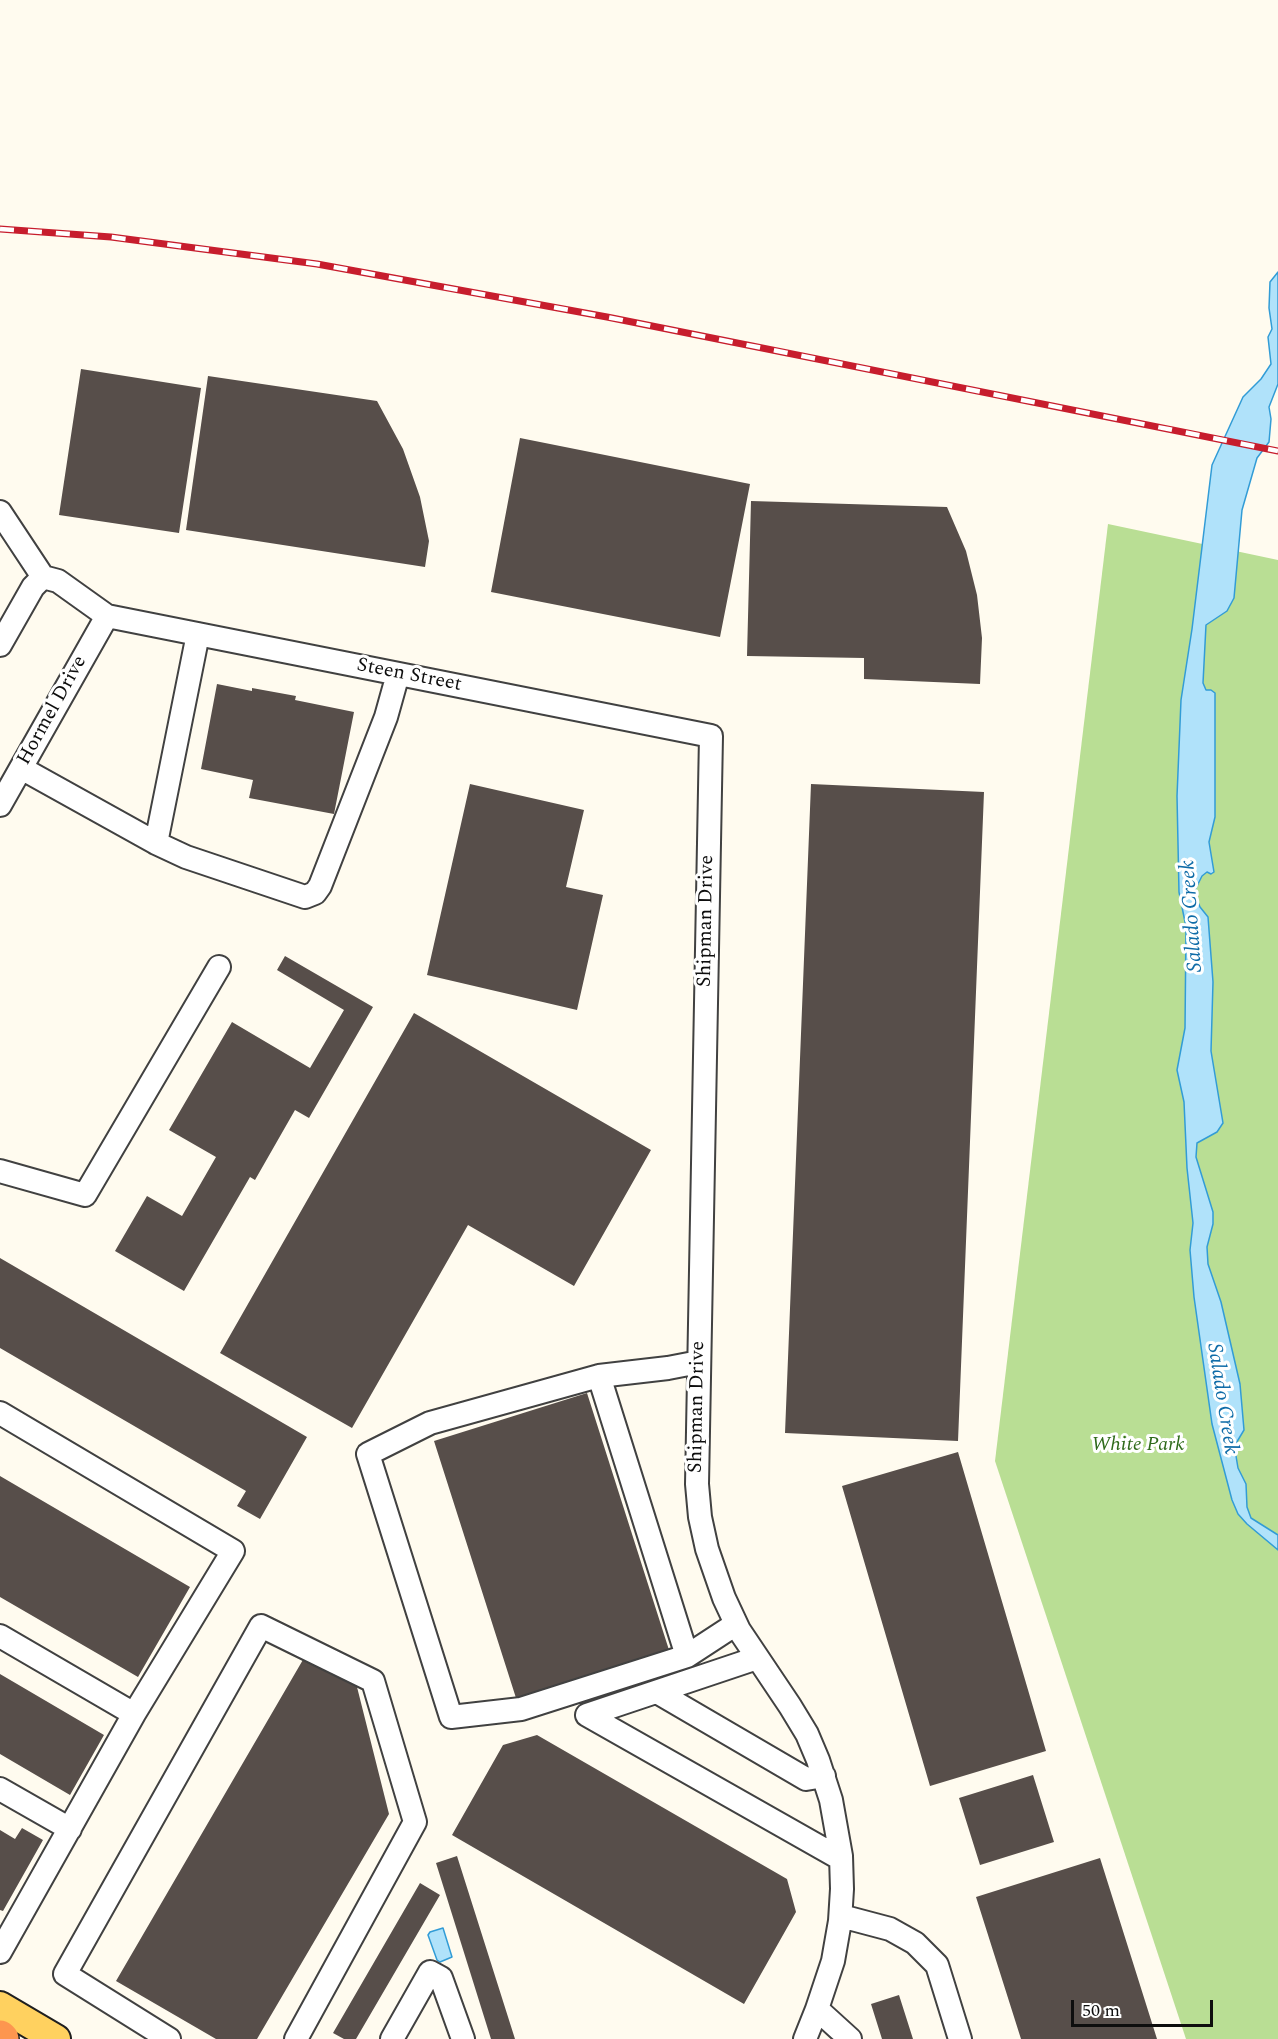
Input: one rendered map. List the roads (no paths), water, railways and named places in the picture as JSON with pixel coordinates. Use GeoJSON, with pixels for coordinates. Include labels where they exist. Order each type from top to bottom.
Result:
{"type":"FeatureCollection","features":[{"type":"Feature","properties":{"kind":"main road"},"geometry":{"type":"LineString","coordinates":[[0,2006],[56,2039]]}},
{"type":"Feature","properties":{"kind":"street"},"geometry":{"type":"LineString","coordinates":[[0,512],[44,578],[58,581],[106,616]]}},
{"type":"Feature","properties":{"kind":"street"},"geometry":{"type":"LineString","coordinates":[[0,645],[33,587],[44,578]]}},
{"type":"Feature","properties":{"kind":"street","name":"Steen Street"},"geometry":{"type":"LineString","coordinates":[[106,616],[711,736]]}},
{"type":"Feature","properties":{"kind":"street","name":"Hormel Drive"},"geometry":{"type":"LineString","coordinates":[[0,805],[106,616]]}},
{"type":"Feature","properties":{"kind":"street"},"geometry":{"type":"LineString","coordinates":[[156,843],[198,634]]}},
{"type":"Feature","properties":{"kind":"street"},"geometry":{"type":"LineString","coordinates":[[21,768],[156,843],[186,857],[305,897],[315,893],[320,886],[386,717],[398,674]]}},
{"type":"Feature","properties":{"kind":"street","name":"Shipman Drive"},"geometry":{"type":"LineString","coordinates":[[711,736],[697,1484],[700,1517],[707,1549],[724,1598],[736,1624],[757,1659],[807,1734],[831,1800],[841,1859],[841,1916],[833,1960],[805,2039]]}},
{"type":"Feature","properties":{"kind":"street"},"geometry":{"type":"LineString","coordinates":[[0,1171],[86,1195],[219,968]]}},
{"type":"Feature","properties":{"kind":"street"},"geometry":{"type":"LineString","coordinates":[[699,1362],[599,1376],[430,1423],[368,1454],[451,1717],[521,1709],[687,1656],[736,1624]]}},
{"type":"Feature","properties":{"kind":"street"},"geometry":{"type":"LineString","coordinates":[[599,1376],[687,1656]]}},
{"type":"Feature","properties":{"kind":"street"},"geometry":{"type":"LineString","coordinates":[[0,1413],[233,1551],[134,1714],[0,1950]]}},
{"type":"Feature","properties":{"kind":"street"},"geometry":{"type":"LineString","coordinates":[[169,2039],[65,1974],[261,1626],[373,1681],[415,1822],[296,2039]]}},
{"type":"Feature","properties":{"kind":"street"},"geometry":{"type":"LineString","coordinates":[[0,1636],[134,1714]]}},
{"type":"Feature","properties":{"kind":"street"},"geometry":{"type":"LineString","coordinates":[[757,1659],[587,1715],[841,1859]]}},
{"type":"Feature","properties":{"kind":"street"},"geometry":{"type":"LineString","coordinates":[[657,1692],[806,1779],[824,1776]]}},
{"type":"Feature","properties":{"kind":"street"},"geometry":{"type":"LineString","coordinates":[[0,1789],[70,1829]]}},
{"type":"Feature","properties":{"kind":"street"},"geometry":{"type":"LineString","coordinates":[[841,1916],[890,1929],[915,1943],[937,1965],[960,2039]]}},
{"type":"Feature","properties":{"kind":"street"},"geometry":{"type":"LineString","coordinates":[[392,2039],[430,1972],[441,1978],[463,2039]]}},
{"type":"Feature","properties":{"kind":"street"},"geometry":{"type":"LineString","coordinates":[[817,2009],[850,2039]]}},
{"type":"Feature","properties":{"kind":"water","name":"Salado Creek"},"geometry":{"type":"Polygon","coordinates":[[[1278,272],[1278,384],[1269,407],[1271,419],[1269,442],[1257,458],[1242,510],[1234,598],[1227,611],[1206,625],[1203,683],[1206,690],[1215,693],[1215,817],[1209,842],[1214,872],[1211,874],[1207,872],[1202,876],[1194,892],[1200,907],[1208,917],[1213,982],[1211,1051],[1223,1123],[1217,1132],[1197,1143],[1196,1157],[1213,1212],[1213,1224],[1207,1247],[1208,1264],[1221,1302],[1240,1384],[1244,1430],[1235,1445],[1238,1468],[1246,1484],[1247,1507],[1251,1518],[1278,1535],[1278,1550],[1247,1524],[1238,1514],[1232,1500],[1212,1424],[1194,1297],[1190,1250],[1193,1223],[1187,1168],[1184,1102],[1177,1070],[1185,1028],[1186,927],[1179,892],[1177,796],[1181,700],[1212,465],[1243,397],[1261,379],[1271,364],[1268,337],[1272,329],[1269,308],[1270,282],[1278,272]]]}},
{"type":"Feature","properties":{"kind":"water"},"geometry":{"type":"Polygon","coordinates":[[[443,1928],[452,1957],[440,1962],[437,1960],[428,1935],[430,1932],[443,1928]]]}},
{"type":"Feature","properties":{"kind":"railway"},"geometry":{"type":"LineString","coordinates":[[0,229],[111,237],[317,264],[607,317],[1278,451]]}},
{"type":"Feature","properties":{"kind":"park label","name":"White Park"},"geometry":{"type":"Point","coordinates":[1138,1446]}}]}
